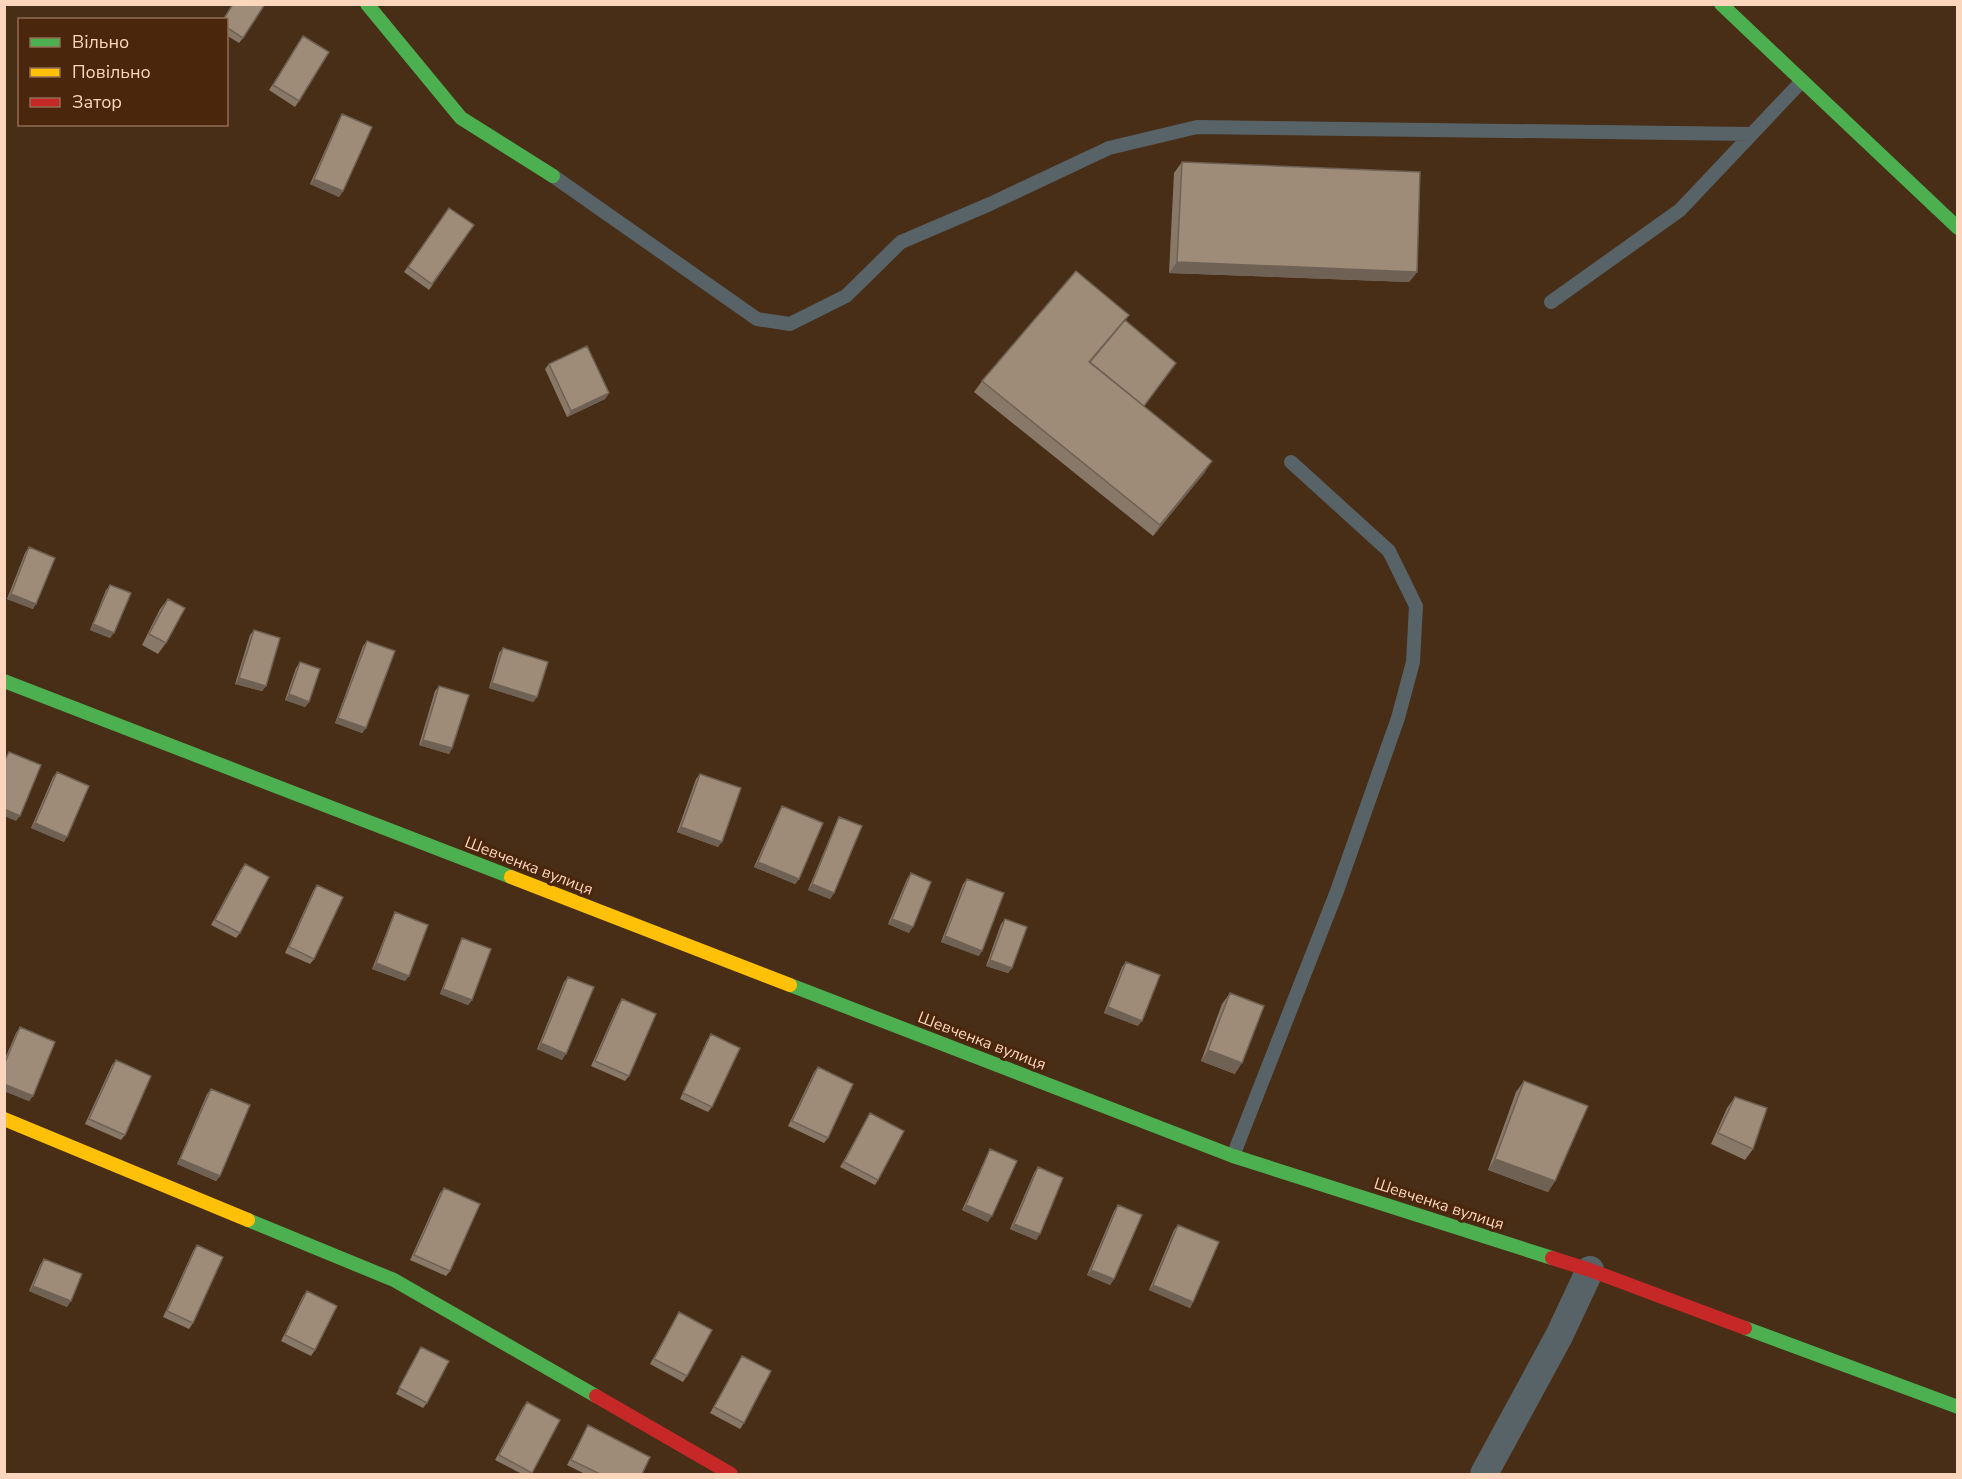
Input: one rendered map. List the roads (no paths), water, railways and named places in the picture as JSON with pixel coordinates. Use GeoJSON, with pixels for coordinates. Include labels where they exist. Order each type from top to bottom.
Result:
{"type":"FeatureCollection","features":[{"type":"Feature","properties":{"kind":"street"},"geometry":{"type":"LineString","coordinates":[[367,4],[461,118],[554,176]]}},
{"type":"Feature","properties":{"kind":"street"},"geometry":{"type":"LineString","coordinates":[[1720,4],[1958,228]]}},
{"type":"Feature","properties":{"kind":"street","name":"Шевченка вулиця"},"geometry":{"type":"LineString","coordinates":[[4,681],[1233,1156],[1590,1269],[1958,1407]]}},
{"type":"Feature","properties":{"kind":"street"},"geometry":{"type":"LineString","coordinates":[[4,1119],[394,1280],[731,1474]]}},
{"type":"Feature","properties":{"kind":"street"},"geometry":{"type":"LineString","coordinates":[[1484,1474],[1559,1336],[1590,1269]]}},
{"type":"Feature","properties":{"kind":"lane"},"geometry":{"type":"LineString","coordinates":[[1551,302],[1680,210],[1802,81]]}},
{"type":"Feature","properties":{"kind":"lane"},"geometry":{"type":"LineString","coordinates":[[554,176],[757,319],[790,324],[846,296],[901,242],[990,204],[1109,148],[1197,127],[1752,134]]}},
{"type":"Feature","properties":{"kind":"lane"},"geometry":{"type":"LineString","coordinates":[[1233,1156],[1337,891],[1398,718],[1413,662],[1416,606],[1389,551],[1292,462]]}}]}
